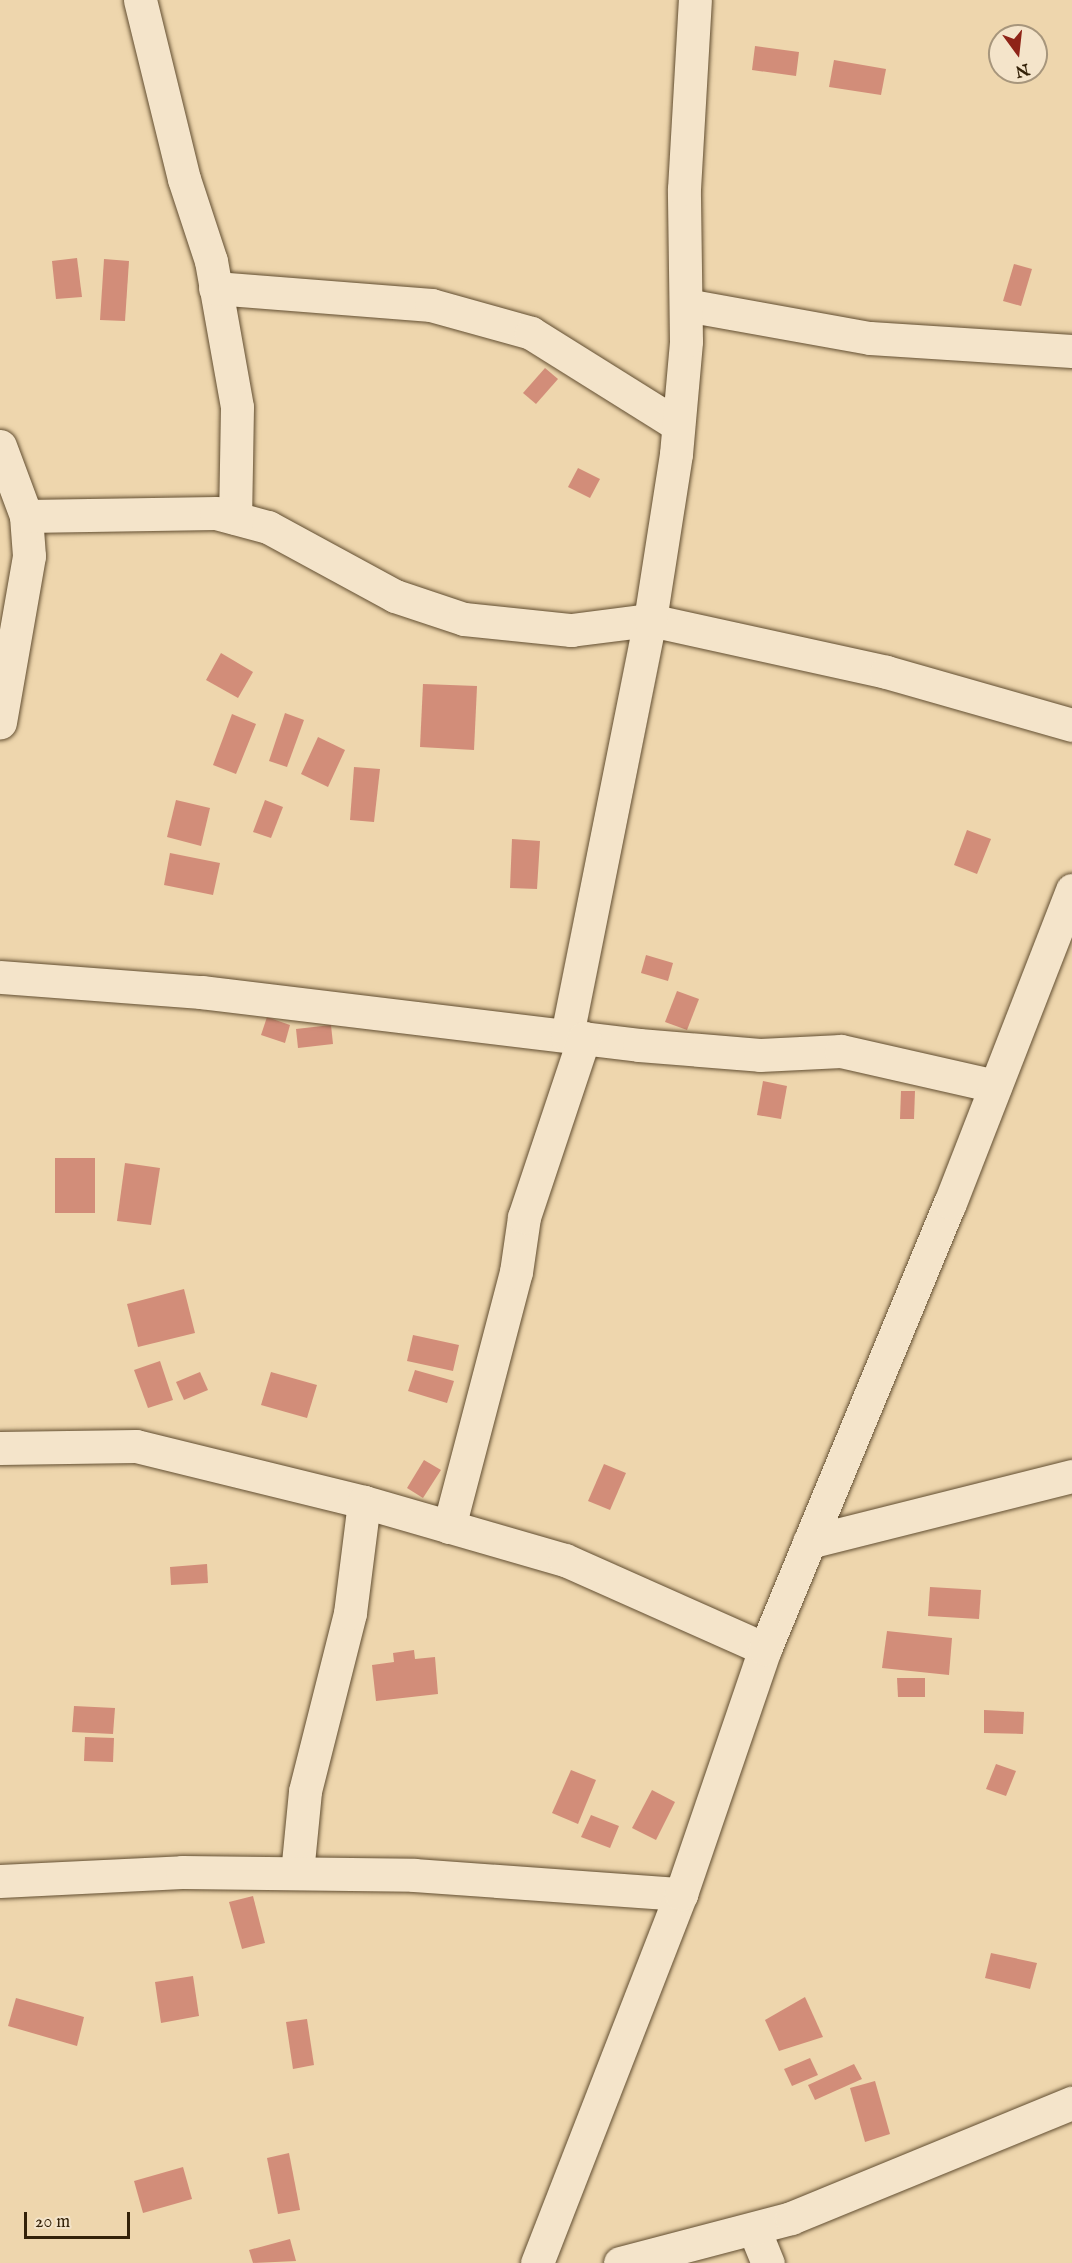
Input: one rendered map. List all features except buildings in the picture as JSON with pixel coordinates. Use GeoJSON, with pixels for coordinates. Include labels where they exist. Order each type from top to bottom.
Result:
{"type":"FeatureCollection","features":[{"type":"Feature","properties":{"kind":"street"},"geometry":{"type":"LineString","coordinates":[[140,0],[215,288],[237,407],[235,518]]}},
{"type":"Feature","properties":{"kind":"street"},"geometry":{"type":"LineString","coordinates":[[449,1527],[516,1272],[524,1217],[576,1036],[650,620],[678,425],[686,304],[684,189],[694,0]]}},
{"type":"Feature","properties":{"kind":"street"},"geometry":{"type":"LineString","coordinates":[[215,288],[431,305],[531,333],[678,425]]}},
{"type":"Feature","properties":{"kind":"street"},"geometry":{"type":"LineString","coordinates":[[686,304],[870,338],[1072,351]]}},
{"type":"Feature","properties":{"kind":"street"},"geometry":{"type":"LineString","coordinates":[[0,446],[26,516],[27,589],[0,722]]}},
{"type":"Feature","properties":{"kind":"street"},"geometry":{"type":"LineString","coordinates":[[26,516],[148,510],[235,518],[268,527],[396,596],[464,619],[571,630],[650,620],[886,672],[1072,725]]}},
{"type":"Feature","properties":{"kind":"street"},"geometry":{"type":"LineString","coordinates":[[537,2263],[681,1894],[765,1648],[996,1086],[1072,890]]}},
{"type":"Feature","properties":{"kind":"street"},"geometry":{"type":"LineString","coordinates":[[0,977],[201,992],[760,1055],[841,1051],[996,1086]]}},
{"type":"Feature","properties":{"kind":"street"},"geometry":{"type":"LineString","coordinates":[[0,1448],[136,1446],[364,1502],[566,1560],[765,1648]]}},
{"type":"Feature","properties":{"kind":"street"},"geometry":{"type":"LineString","coordinates":[[808,1542],[1072,1476]]}},
{"type":"Feature","properties":{"kind":"street"},"geometry":{"type":"LineString","coordinates":[[297,1873],[305,1791],[350,1613],[364,1502]]}},
{"type":"Feature","properties":{"kind":"street"},"geometry":{"type":"LineString","coordinates":[[0,1881],[297,1873],[414,1875],[681,1894]]}},
{"type":"Feature","properties":{"kind":"street"},"geometry":{"type":"LineString","coordinates":[[620,2263],[754,2229],[1072,2103]]}},
{"type":"Feature","properties":{"kind":"street"},"geometry":{"type":"LineString","coordinates":[[754,2229],[768,2263]]}}]}
